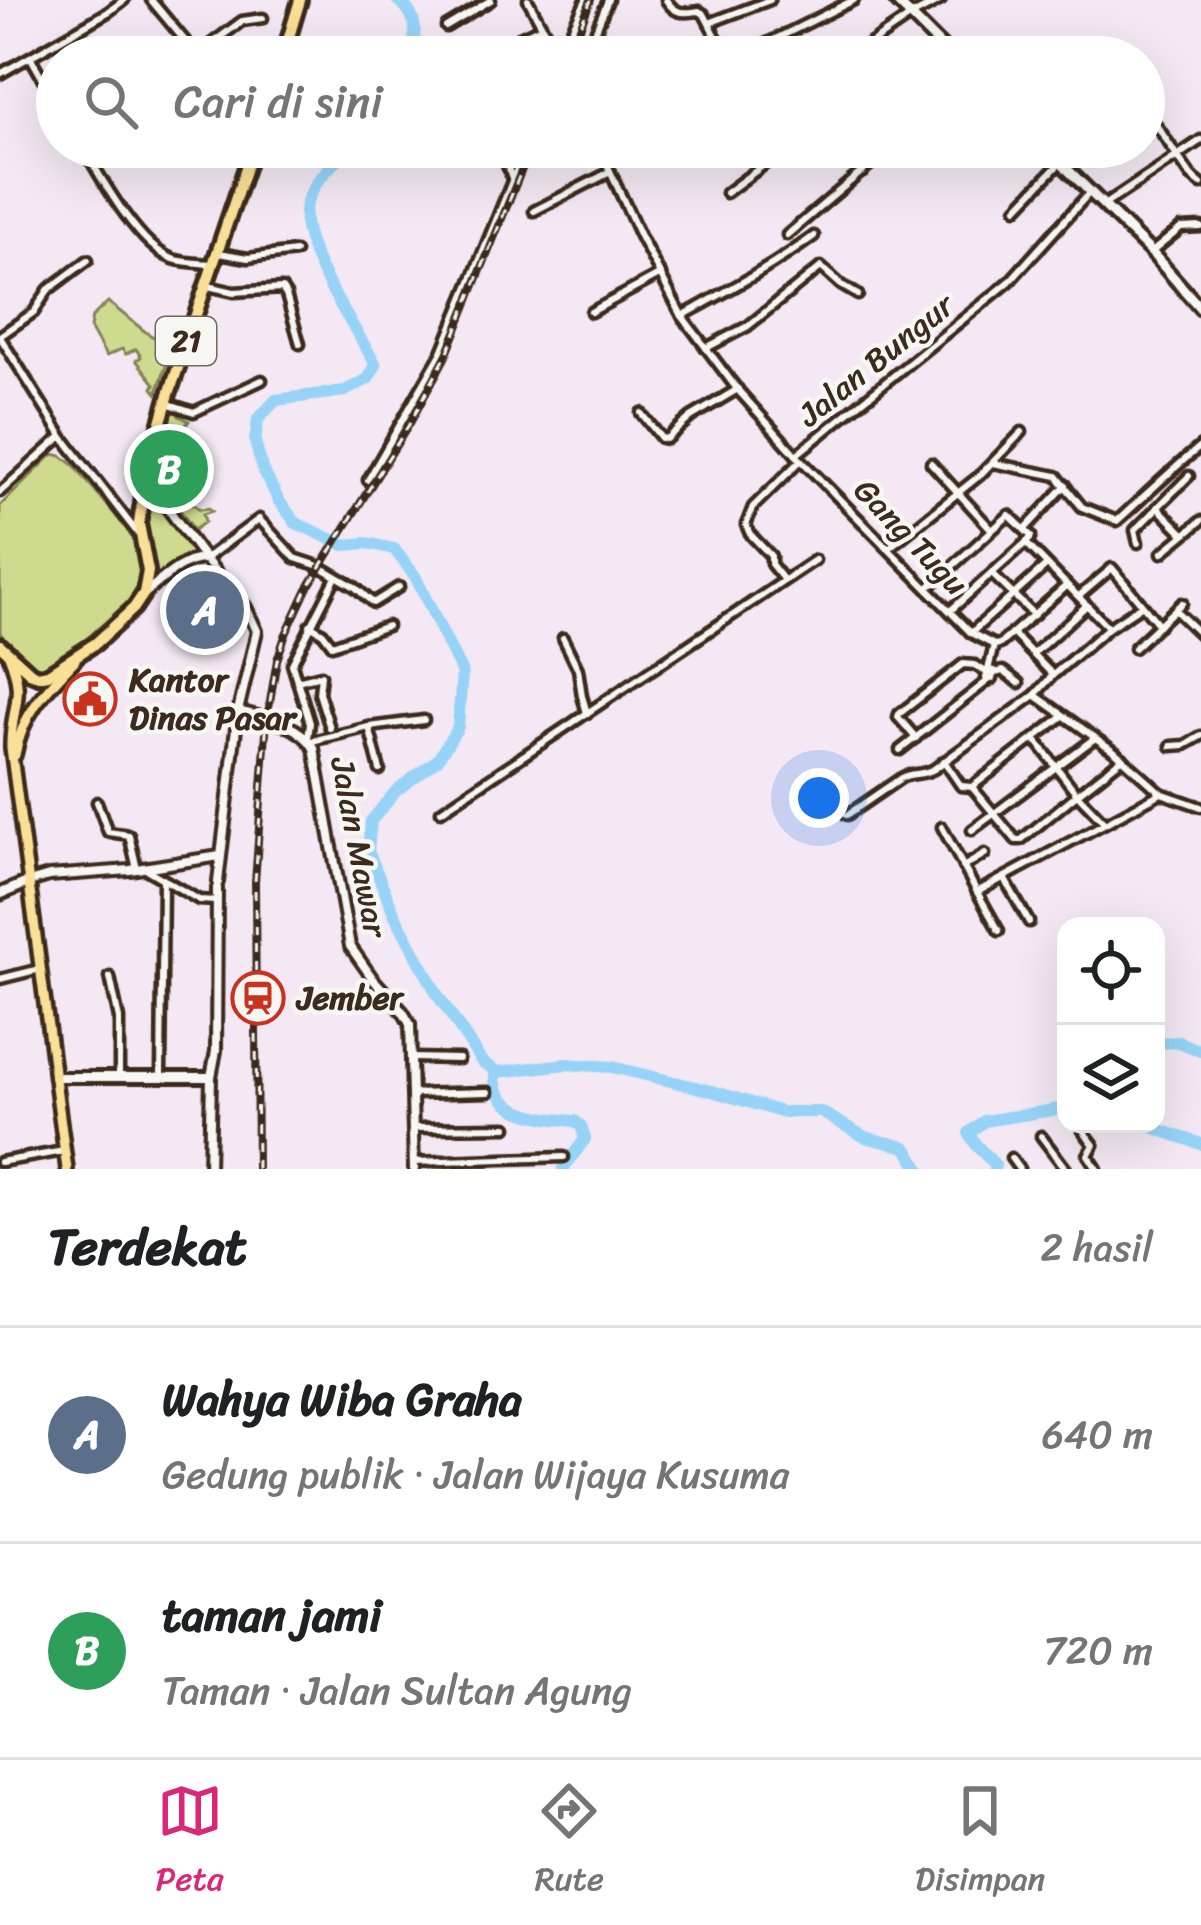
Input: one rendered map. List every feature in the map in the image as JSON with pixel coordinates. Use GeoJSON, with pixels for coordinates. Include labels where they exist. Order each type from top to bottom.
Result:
{"type":"FeatureCollection","features":[{"type":"Feature","properties":{"kind":"highway"},"geometry":{"type":"LineString","coordinates":[[289,36],[300,0]]}},
{"type":"Feature","properties":{"kind":"highway","name":"21"},"geometry":{"type":"LineString","coordinates":[[144,593],[148,571],[139,520],[145,478],[246,168]]}},
{"type":"Feature","properties":{"kind":"highway"},"geometry":{"type":"LineString","coordinates":[[5,650],[38,676],[48,674],[79,656],[123,619],[144,593]]}},
{"type":"Feature","properties":{"kind":"main road"},"geometry":{"type":"LineString","coordinates":[[895,0],[931,36]]}},
{"type":"Feature","properties":{"kind":"main road"},"geometry":{"type":"LineString","coordinates":[[1067,168],[1199,302]]}},
{"type":"Feature","properties":{"kind":"main road"},"geometry":{"type":"LineString","coordinates":[[5,650],[19,682],[10,728],[13,767],[67,1169]]}},
{"type":"Feature","properties":{"kind":"main road"},"geometry":{"type":"LineString","coordinates":[[13,767],[28,715],[79,656]]}},
{"type":"Feature","properties":{"kind":"main road"},"geometry":{"type":"LineString","coordinates":[[0,894],[29,882]]}},
{"type":"Feature","properties":{"kind":"street"},"geometry":{"type":"LineString","coordinates":[[66,36],[124,0]]}},
{"type":"Feature","properties":{"kind":"street"},"geometry":{"type":"LineString","coordinates":[[151,0],[181,36]]}},
{"type":"Feature","properties":{"kind":"street"},"geometry":{"type":"LineString","coordinates":[[446,27],[491,0]]}},
{"type":"Feature","properties":{"kind":"street"},"geometry":{"type":"LineString","coordinates":[[528,0],[547,36]]}},
{"type":"Feature","properties":{"kind":"street"},"geometry":{"type":"LineString","coordinates":[[569,36],[586,0]]}},
{"type":"Feature","properties":{"kind":"street"},"geometry":{"type":"LineString","coordinates":[[593,36],[608,0]]}},
{"type":"Feature","properties":{"kind":"street"},"geometry":{"type":"LineString","coordinates":[[666,0],[680,14],[700,11],[716,36]]}},
{"type":"Feature","properties":{"kind":"street"},"geometry":{"type":"LineString","coordinates":[[709,23],[770,0]]}},
{"type":"Feature","properties":{"kind":"street"},"geometry":{"type":"LineString","coordinates":[[781,36],[854,0]]}},
{"type":"Feature","properties":{"kind":"street"},"geometry":{"type":"LineString","coordinates":[[882,36],[941,0]]}},
{"type":"Feature","properties":{"kind":"street"},"geometry":{"type":"LineString","coordinates":[[223,36],[242,21],[263,19]]}},
{"type":"Feature","properties":{"kind":"street"},"geometry":{"type":"LineString","coordinates":[[522,36],[542,27]]}},
{"type":"Feature","properties":{"kind":"street"},"geometry":{"type":"LineString","coordinates":[[2,70],[36,55]]}},
{"type":"Feature","properties":{"kind":"street"},"geometry":{"type":"LineString","coordinates":[[31,58],[36,67]]}},
{"type":"Feature","properties":{"kind":"street"},"geometry":{"type":"LineString","coordinates":[[1165,137],[1201,184]]}},
{"type":"Feature","properties":{"kind":"street"},"geometry":{"type":"LineString","coordinates":[[1165,165],[1201,140]]}},
{"type":"Feature","properties":{"kind":"street"},"geometry":{"type":"LineString","coordinates":[[95,168],[119,206],[159,251],[178,260],[295,253]]}},
{"type":"Feature","properties":{"kind":"street"},"geometry":{"type":"LineString","coordinates":[[508,168],[513,181]]}},
{"type":"Feature","properties":{"kind":"street"},"geometry":{"type":"LineString","coordinates":[[368,480],[442,352],[518,168]]}},
{"type":"Feature","properties":{"kind":"street","name":"Jalan Bungur"},"geometry":{"type":"LineString","coordinates":[[608,168],[682,316],[799,457],[1009,282],[1090,191]]}},
{"type":"Feature","properties":{"kind":"street"},"geometry":{"type":"LineString","coordinates":[[726,194],[760,168]]}},
{"type":"Feature","properties":{"kind":"street"},"geometry":{"type":"LineString","coordinates":[[860,168],[863,172]]}},
{"type":"Feature","properties":{"kind":"street"},"geometry":{"type":"LineString","coordinates":[[787,235],[867,168]]}},
{"type":"Feature","properties":{"kind":"street"},"geometry":{"type":"LineString","coordinates":[[1017,208],[1055,168]]}},
{"type":"Feature","properties":{"kind":"street"},"geometry":{"type":"LineString","coordinates":[[1104,205],[1160,168]]}},
{"type":"Feature","properties":{"kind":"street"},"geometry":{"type":"LineString","coordinates":[[534,211],[610,172]]}},
{"type":"Feature","properties":{"kind":"street"},"geometry":{"type":"LineString","coordinates":[[1152,253],[1181,228],[1201,227]]}},
{"type":"Feature","properties":{"kind":"street"},"geometry":{"type":"LineString","coordinates":[[682,316],[770,268],[814,236]]}},
{"type":"Feature","properties":{"kind":"street"},"geometry":{"type":"LineString","coordinates":[[88,260],[48,290],[34,312],[0,337],[62,436],[142,539]]}},
{"type":"Feature","properties":{"kind":"street"},"geometry":{"type":"LineString","coordinates":[[706,347],[748,326],[821,267],[858,296]]}},
{"type":"Feature","properties":{"kind":"street"},"geometry":{"type":"LineString","coordinates":[[591,312],[661,274]]}},
{"type":"Feature","properties":{"kind":"street"},"geometry":{"type":"LineString","coordinates":[[205,286],[234,292],[283,289],[300,344]]}},
{"type":"Feature","properties":{"kind":"street"},"geometry":{"type":"LineString","coordinates":[[166,403],[193,412],[262,380]]}},
{"type":"Feature","properties":{"kind":"street"},"geometry":{"type":"LineString","coordinates":[[640,413],[666,440],[691,417],[738,389]]}},
{"type":"Feature","properties":{"kind":"street"},"geometry":{"type":"LineString","coordinates":[[890,548],[958,495],[1022,432]]}},
{"type":"Feature","properties":{"kind":"street"},"geometry":{"type":"LineString","coordinates":[[0,492],[62,436]]}},
{"type":"Feature","properties":{"kind":"street"},"geometry":{"type":"LineString","coordinates":[[993,463],[1057,476],[1085,509],[1118,521],[1201,446]]}},
{"type":"Feature","properties":{"kind":"street"},"geometry":{"type":"LineString","coordinates":[[783,579],[746,525],[753,507],[799,457]]}},
{"type":"Feature","properties":{"kind":"street","name":"Gang Tugu"},"geometry":{"type":"LineString","coordinates":[[799,457],[970,633],[995,645]]}},
{"type":"Feature","properties":{"kind":"street"},"geometry":{"type":"LineString","coordinates":[[931,463],[992,530]]}},
{"type":"Feature","properties":{"kind":"street"},"geometry":{"type":"LineString","coordinates":[[1138,543],[1134,531],[1190,476]]}},
{"type":"Feature","properties":{"kind":"street"},"geometry":{"type":"LineString","coordinates":[[145,478],[256,623],[257,640],[238,711],[215,901],[217,1051],[211,1077],[209,1169]]}},
{"type":"Feature","properties":{"kind":"street"},"geometry":{"type":"LineString","coordinates":[[1024,529],[1066,485]]}},
{"type":"Feature","properties":{"kind":"street"},"geometry":{"type":"LineString","coordinates":[[1157,507],[1184,535]]}},
{"type":"Feature","properties":{"kind":"street"},"geometry":{"type":"LineString","coordinates":[[928,588],[1010,514],[1031,536],[950,611]]}},
{"type":"Feature","properties":{"kind":"street"},"geometry":{"type":"LineString","coordinates":[[144,593],[182,565],[205,559],[259,519],[295,558],[355,587],[374,603],[399,587]]}},
{"type":"Feature","properties":{"kind":"street"},"geometry":{"type":"LineString","coordinates":[[1162,553],[1201,521]]}},
{"type":"Feature","properties":{"kind":"street"},"geometry":{"type":"LineString","coordinates":[[1026,543],[1108,628]]}},
{"type":"Feature","properties":{"kind":"street"},"geometry":{"type":"LineString","coordinates":[[441,811],[814,560]]}},
{"type":"Feature","properties":{"kind":"street"},"geometry":{"type":"LineString","coordinates":[[970,633],[1047,565]]}},
{"type":"Feature","properties":{"kind":"street"},"geometry":{"type":"LineString","coordinates":[[1079,596],[1111,568],[1159,625]]}},
{"type":"Feature","properties":{"kind":"street"},"geometry":{"type":"LineString","coordinates":[[992,574],[1034,615]]}},
{"type":"Feature","properties":{"kind":"street"},"geometry":{"type":"LineString","coordinates":[[336,577],[292,665],[310,723],[310,740],[424,720]]}},
{"type":"Feature","properties":{"kind":"street"},"geometry":{"type":"LineString","coordinates":[[990,673],[995,645],[1067,585]]}},
{"type":"Feature","properties":{"kind":"street"},"geometry":{"type":"LineString","coordinates":[[1033,654],[1087,605]]}},
{"type":"Feature","properties":{"kind":"street"},"geometry":{"type":"LineString","coordinates":[[847,814],[901,778],[922,776],[944,761],[1141,606]]}},
{"type":"Feature","properties":{"kind":"street"},"geometry":{"type":"LineString","coordinates":[[1134,648],[1178,606],[1201,635]]}},
{"type":"Feature","properties":{"kind":"street"},"geometry":{"type":"LineString","coordinates":[[310,625],[332,646],[387,626]]}},
{"type":"Feature","properties":{"kind":"street"},"geometry":{"type":"LineString","coordinates":[[1012,633],[1053,675]]}},
{"type":"Feature","properties":{"kind":"street"},"geometry":{"type":"LineString","coordinates":[[563,638],[578,669],[587,713]]}},
{"type":"Feature","properties":{"kind":"street"},"geometry":{"type":"LineString","coordinates":[[916,738],[899,714],[963,664],[990,673]]}},
{"type":"Feature","properties":{"kind":"street"},"geometry":{"type":"LineString","coordinates":[[900,750],[990,673],[1003,671],[1019,683]]}},
{"type":"Feature","properties":{"kind":"street"},"geometry":{"type":"LineString","coordinates":[[297,681],[321,675],[319,693],[330,728]]}},
{"type":"Feature","properties":{"kind":"street"},"geometry":{"type":"LineString","coordinates":[[1040,690],[1063,716],[1123,758],[1160,793],[1201,807]]}},
{"type":"Feature","properties":{"kind":"street","name":"Jalan Mawar"},"geometry":{"type":"LineString","coordinates":[[238,711],[282,723],[310,740],[350,946],[410,1024],[414,1166]]}},
{"type":"Feature","properties":{"kind":"street"},"geometry":{"type":"LineString","coordinates":[[944,761],[962,786],[972,787],[1063,716]]}},
{"type":"Feature","properties":{"kind":"street"},"geometry":{"type":"LineString","coordinates":[[369,728],[380,770]]}},
{"type":"Feature","properties":{"kind":"street"},"geometry":{"type":"LineString","coordinates":[[1171,746],[1201,736]]}},
{"type":"Feature","properties":{"kind":"street"},"geometry":{"type":"LineString","coordinates":[[972,830],[1095,737]]}},
{"type":"Feature","properties":{"kind":"street"},"geometry":{"type":"LineString","coordinates":[[1036,740],[1105,824]]}},
{"type":"Feature","properties":{"kind":"street"},"geometry":{"type":"LineString","coordinates":[[972,787],[1019,840],[1123,758]]}},
{"type":"Feature","properties":{"kind":"street"},"geometry":{"type":"LineString","coordinates":[[977,892],[1160,793]]}},
{"type":"Feature","properties":{"kind":"street"},"geometry":{"type":"LineString","coordinates":[[97,802],[108,832],[130,835],[140,869],[200,900],[215,901]]}},
{"type":"Feature","properties":{"kind":"street"},"geometry":{"type":"LineString","coordinates":[[942,827],[999,931]]}},
{"type":"Feature","properties":{"kind":"street"},"geometry":{"type":"LineString","coordinates":[[963,867],[985,854]]}},
{"type":"Feature","properties":{"kind":"street"},"geometry":{"type":"LineString","coordinates":[[29,882],[220,856]]}},
{"type":"Feature","properties":{"kind":"street"},"geometry":{"type":"LineString","coordinates":[[1004,878],[1029,922]]}},
{"type":"Feature","properties":{"kind":"street"},"geometry":{"type":"LineString","coordinates":[[161,1077],[164,880]]}},
{"type":"Feature","properties":{"kind":"street"},"geometry":{"type":"LineString","coordinates":[[0,979],[40,969]]}},
{"type":"Feature","properties":{"kind":"street"},"geometry":{"type":"LineString","coordinates":[[110,976],[119,1019],[119,1077]]}},
{"type":"Feature","properties":{"kind":"street"},"geometry":{"type":"LineString","coordinates":[[412,1058],[459,1059]]}},
{"type":"Feature","properties":{"kind":"street"},"geometry":{"type":"LineString","coordinates":[[54,1078],[211,1077]]}},
{"type":"Feature","properties":{"kind":"street"},"geometry":{"type":"LineString","coordinates":[[413,1094],[488,1092]]}},
{"type":"Feature","properties":{"kind":"street"},"geometry":{"type":"LineString","coordinates":[[414,1128],[507,1127]]}},
{"type":"Feature","properties":{"kind":"street"},"geometry":{"type":"LineString","coordinates":[[1085,1133],[1094,1145],[1088,1155],[1096,1169]]}},
{"type":"Feature","properties":{"kind":"street"},"geometry":{"type":"LineString","coordinates":[[1041,1136],[1066,1169]]}},
{"type":"Feature","properties":{"kind":"street"},"geometry":{"type":"LineString","coordinates":[[0,1162],[64,1151]]}},
{"type":"Feature","properties":{"kind":"street"},"geometry":{"type":"LineString","coordinates":[[414,1166],[564,1157]]}},
{"type":"Feature","properties":{"kind":"street"},"geometry":{"type":"LineString","coordinates":[[1011,1158],[1019,1169]]}},
{"type":"Feature","properties":{"kind":"green space"},"geometry":{"type":"Polygon","coordinates":[[[108,302],[172,348],[157,393],[136,360],[141,357],[136,349],[106,356],[90,328],[92,317],[108,302]]]}},
{"type":"Feature","properties":{"kind":"green space"},"geometry":{"type":"Polygon","coordinates":[[[174,408],[189,421],[185,426],[189,434],[182,432],[178,437],[181,445],[189,443],[179,463],[192,503],[212,511],[203,514],[205,522],[194,530],[157,477],[174,408]]]}},
{"type":"Feature","properties":{"kind":"green space"},"geometry":{"type":"Polygon","coordinates":[[[53,454],[74,465],[121,522],[140,553],[141,566],[129,601],[51,670],[42,670],[28,664],[0,633],[0,506],[53,454]]]}},
{"type":"Feature","properties":{"kind":"green space"},"geometry":{"type":"Polygon","coordinates":[[[149,486],[196,552],[157,576],[145,518],[149,486]]]}},
{"type":"Feature","properties":{"kind":"waterway"},"geometry":{"type":"LineString","coordinates":[[397,0],[409,12],[414,36]]}},
{"type":"Feature","properties":{"kind":"waterway"},"geometry":{"type":"LineString","coordinates":[[329,168],[313,188],[305,222],[318,264],[376,365],[368,379],[345,391],[276,400],[258,419],[255,442],[262,468],[296,523],[344,545],[367,543],[394,549],[415,576],[462,673],[458,727],[437,760],[396,791],[371,821],[368,851],[437,994],[482,1062],[498,1072],[566,1064],[612,1067],[781,1112],[821,1112],[865,1137],[906,1147],[920,1169]]}},
{"type":"Feature","properties":{"kind":"waterway"},"geometry":{"type":"LineString","coordinates":[[1165,1043],[1179,1042],[1201,1051]]}},
{"type":"Feature","properties":{"kind":"waterway"},"geometry":{"type":"LineString","coordinates":[[495,1070],[501,1097],[510,1105],[581,1126],[585,1139],[563,1169]]}},
{"type":"Feature","properties":{"kind":"waterway"},"geometry":{"type":"LineString","coordinates":[[994,1169],[969,1133],[984,1121],[1057,1109]]}},
{"type":"Feature","properties":{"kind":"waterway"},"geometry":{"type":"LineString","coordinates":[[1165,1132],[1201,1144]]}},
{"type":"Feature","properties":{"kind":"railway"},"geometry":{"type":"LineString","coordinates":[[576,36],[591,0]]}},
{"type":"Feature","properties":{"kind":"railway"},"geometry":{"type":"LineString","coordinates":[[257,1169],[255,882],[267,719],[277,660],[307,589],[447,354],[522,168]]}},
{"type":"Feature","properties":{"kind":"place","name":"taman jami"},"geometry":{"type":"Point","coordinates":[169,469]}},
{"type":"Feature","properties":{"kind":"place","name":"Wahya Wiba Graha"},"geometry":{"type":"Point","coordinates":[205,610]}},
{"type":"Feature","properties":{"kind":"place","name":"Kantor Dinas Pasar"},"geometry":{"type":"Point","coordinates":[90,699]}},
{"type":"Feature","properties":{"kind":"place","name":"Jember"},"geometry":{"type":"Point","coordinates":[258,998]}}]}
